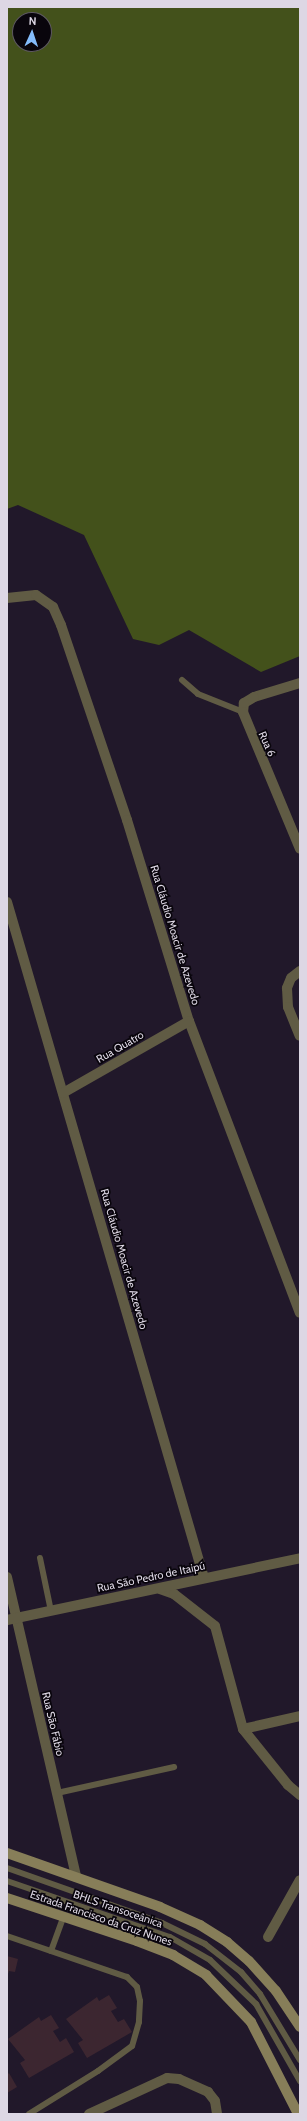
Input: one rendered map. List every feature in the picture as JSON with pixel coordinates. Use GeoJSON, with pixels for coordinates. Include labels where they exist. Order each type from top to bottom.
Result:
{"type":"FeatureCollection","features":[{"type":"Feature","properties":{"kind":"main road"},"geometry":{"type":"LineString","coordinates":[[7,1853],[160,1907],[227,1942],[276,1991],[300,2027]]}},
{"type":"Feature","properties":{"kind":"main road","name":"Estrada Francisco da Cruz Nunes"},"geometry":{"type":"LineString","coordinates":[[7,1898],[173,1955],[206,1975],[251,2022],[298,2114]]}},
{"type":"Feature","properties":{"kind":"street","name":"Rua Cláudio Moacir de Azevedo"},"geometry":{"type":"LineString","coordinates":[[7,598],[36,595],[53,607],[61,625],[189,1021],[300,1313]]}},
{"type":"Feature","properties":{"kind":"street"},"geometry":{"type":"LineString","coordinates":[[243,712],[244,702],[254,697],[300,683]]}},
{"type":"Feature","properties":{"kind":"street","name":"Rua 6"},"geometry":{"type":"LineString","coordinates":[[243,712],[300,849]]}},
{"type":"Feature","properties":{"kind":"street","name":"Rua Cláudio Moacir de Azevedo"},"geometry":{"type":"LineString","coordinates":[[7,902],[204,1578]]}},
{"type":"Feature","properties":{"kind":"street"},"geometry":{"type":"LineString","coordinates":[[300,971],[291,978],[287,988],[288,1007],[300,1036]]}},
{"type":"Feature","properties":{"kind":"street","name":"Rua Quatro"},"geometry":{"type":"LineString","coordinates":[[63,1093],[189,1021]]}},
{"type":"Feature","properties":{"kind":"street","name":"Rua São Pedro de Itaipú"},"geometry":{"type":"LineString","coordinates":[[11,1619],[160,1589],[204,1578],[300,1558]]}},
{"type":"Feature","properties":{"kind":"street","name":"Rua São Fábio"},"geometry":{"type":"LineString","coordinates":[[7,1577],[11,1619],[57,1793],[76,1877]]}},
{"type":"Feature","properties":{"kind":"street"},"geometry":{"type":"LineString","coordinates":[[160,1589],[174,1594],[215,1626],[244,1729],[288,1785],[300,1795]]}},
{"type":"Feature","properties":{"kind":"street"},"geometry":{"type":"LineString","coordinates":[[244,1729],[300,1716]]}},
{"type":"Feature","properties":{"kind":"street"},"geometry":{"type":"LineString","coordinates":[[268,1937],[300,1880]]}},
{"type":"Feature","properties":{"kind":"street"},"geometry":{"type":"LineString","coordinates":[[89,2114],[167,2078],[179,2079],[208,2092],[214,2101],[217,2114]]}},
{"type":"Feature","properties":{"kind":"lane"},"geometry":{"type":"LineString","coordinates":[[182,680],[198,694],[243,712]]}},
{"type":"Feature","properties":{"kind":"lane"},"geometry":{"type":"LineString","coordinates":[[40,1558],[51,1610]]}},
{"type":"Feature","properties":{"kind":"lane"},"geometry":{"type":"LineString","coordinates":[[57,1793],[174,1767]]}},
{"type":"Feature","properties":{"kind":"lane","name":"BHLS Transoceânica"},"geometry":{"type":"LineString","coordinates":[[7,1868],[162,1923],[205,1944],[241,1972],[260,1994],[300,2060]]}},
{"type":"Feature","properties":{"kind":"lane","name":"BHLS Transoceânica"},"geometry":{"type":"LineString","coordinates":[[7,1881],[170,1937],[210,1960],[256,2004],[300,2081]]}},
{"type":"Feature","properties":{"kind":"lane"},"geometry":{"type":"LineString","coordinates":[[51,1951],[63,1918]]}},
{"type":"Feature","properties":{"kind":"lane"},"geometry":{"type":"LineString","coordinates":[[7,1936],[127,1977],[137,1987],[139,2022],[132,2046],[121,2056],[29,2114]]}},
{"type":"Feature","properties":{"kind":"green space"},"geometry":{"type":"Polygon","coordinates":[[[7,7],[300,7],[300,656],[261,672],[189,630],[159,645],[133,639],[84,535],[18,505],[7,509],[7,7]]]}},
{"type":"Feature","properties":{"kind":"building"},"geometry":{"type":"Polygon","coordinates":[[[7,1956],[18,1959],[15,1972],[9,1971],[7,1977],[7,1956]]]}},
{"type":"Feature","properties":{"kind":"building"},"geometry":{"type":"Polygon","coordinates":[[[109,1995],[117,2008],[111,2011],[118,2022],[124,2019],[132,2032],[87,2058],[78,2043],[83,2040],[66,2019],[97,1997],[99,2001],[109,1995]]]}},
{"type":"Feature","properties":{"kind":"building"},"geometry":{"type":"Polygon","coordinates":[[[51,2015],[59,2028],[53,2031],[60,2042],[66,2038],[74,2052],[29,2078],[20,2063],[25,2060],[8,2039],[39,2017],[41,2021],[51,2015]]]}},
{"type":"Feature","properties":{"kind":"building"},"geometry":{"type":"Polygon","coordinates":[[[9,2073],[17,2087],[7,2093],[7,2075],[9,2073]]]}}]}
